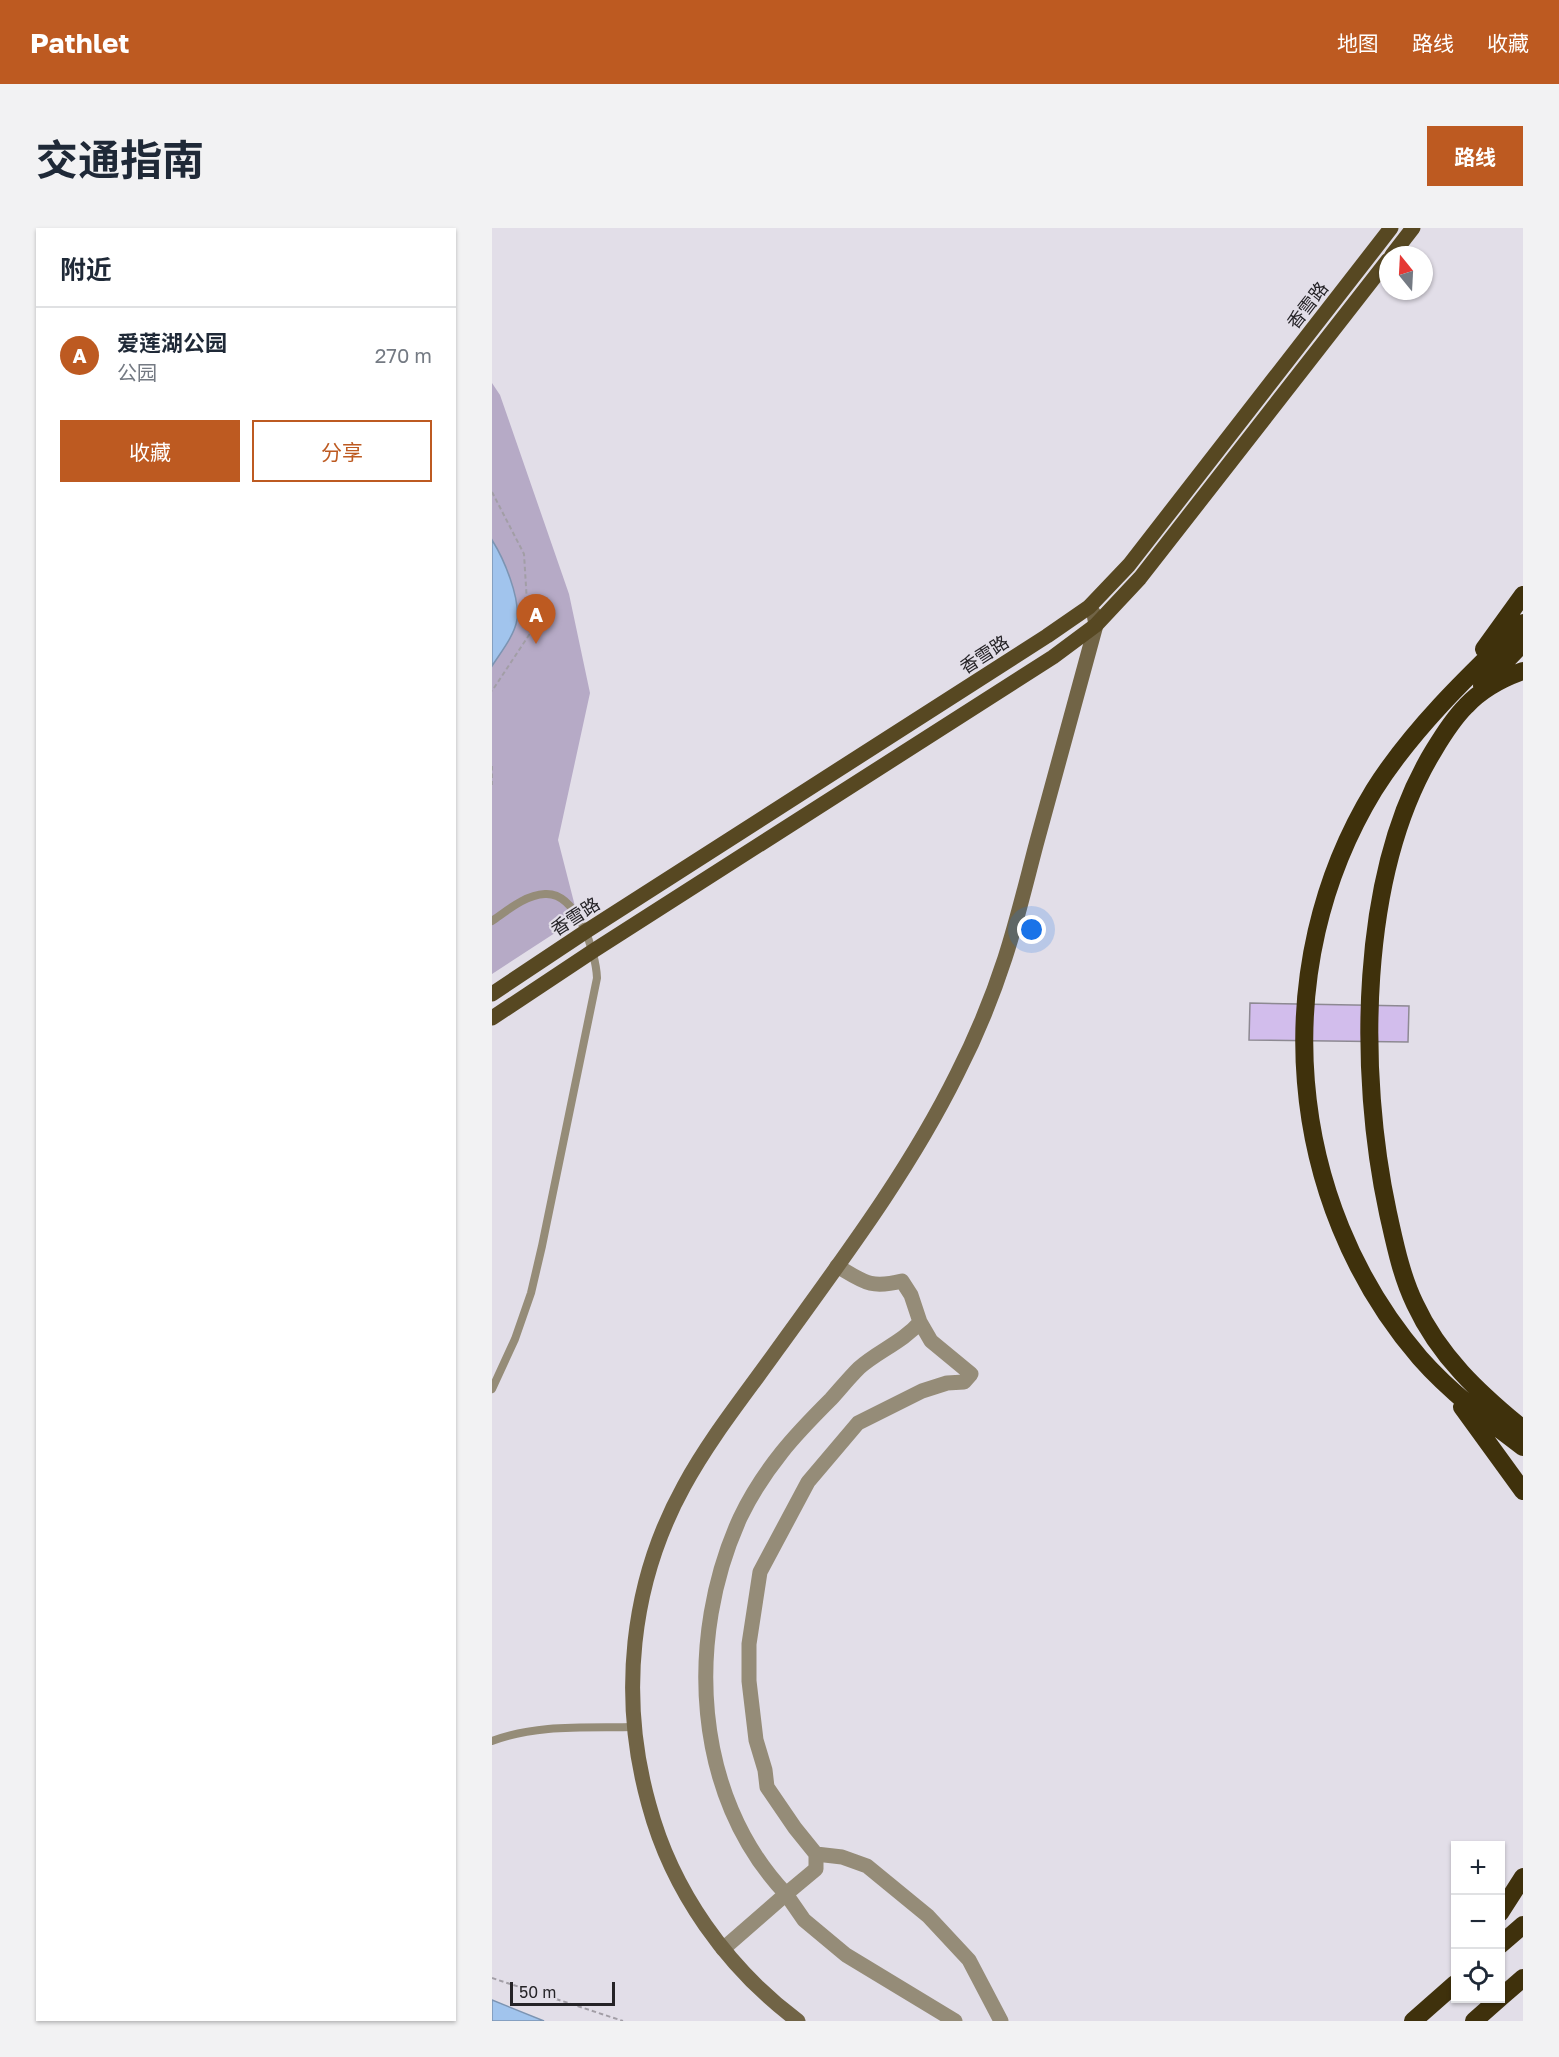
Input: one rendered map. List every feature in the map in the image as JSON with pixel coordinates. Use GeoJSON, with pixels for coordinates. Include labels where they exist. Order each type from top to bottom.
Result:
{"type":"FeatureCollection","features":[{"type":"Feature","properties":{"kind":"highway"},"geometry":{"type":"LineString","coordinates":[[1523,595],[1459,700],[1418,778],[1401,817],[1378,923],[1372,976],[1369,1041],[1372,1112],[1383,1192],[1398,1256],[1415,1304],[1434,1339],[1458,1370],[1523,1429]]}},
{"type":"Feature","properties":{"kind":"highway"},"geometry":{"type":"LineString","coordinates":[[1459,700],[1523,623]]}},
{"type":"Feature","properties":{"kind":"highway"},"geometry":{"type":"LineString","coordinates":[[1523,643],[1488,679],[1423,724],[1391,765],[1359,818],[1330,884],[1315,934],[1303,1026],[1305,1092],[1310,1124],[1319,1167],[1336,1218],[1364,1277],[1381,1306],[1407,1341],[1443,1382],[1523,1491]]}},
{"type":"Feature","properties":{"kind":"highway"},"geometry":{"type":"LineString","coordinates":[[1459,700],[1523,671]]}},
{"type":"Feature","properties":{"kind":"highway"},"geometry":{"type":"LineString","coordinates":[[1443,1382],[1523,1447]]}},
{"type":"Feature","properties":{"kind":"highway"},"geometry":{"type":"LineString","coordinates":[[1505,1905],[1523,1877]]}},
{"type":"Feature","properties":{"kind":"highway"},"geometry":{"type":"LineString","coordinates":[[1505,1941],[1523,1925]]}},
{"type":"Feature","properties":{"kind":"highway"},"geometry":{"type":"LineString","coordinates":[[1505,1994],[1523,1978]]}},
{"type":"Feature","properties":{"kind":"highway"},"geometry":{"type":"LineString","coordinates":[[1441,1997],[1451,1983]]}},
{"type":"Feature","properties":{"kind":"highway"},"geometry":{"type":"LineString","coordinates":[[1413,2021],[1451,1988]]}},
{"type":"Feature","properties":{"kind":"highway"},"geometry":{"type":"LineString","coordinates":[[1474,2021],[1494,2003]]}},
{"type":"Feature","properties":{"kind":"main road","name":"香雪路"},"geometry":{"type":"LineString","coordinates":[[492,994],[1089,607],[1129,566],[1391,228]]}},
{"type":"Feature","properties":{"kind":"main road"},"geometry":{"type":"LineString","coordinates":[[1399,246],[1413,228]]}},
{"type":"Feature","properties":{"kind":"main road","name":"香雪路"},"geometry":{"type":"LineString","coordinates":[[492,1018],[1043,663],[1096,625],[1140,578],[1379,272]]}},
{"type":"Feature","properties":{"kind":"street"},"geometry":{"type":"LineString","coordinates":[[798,2021],[764,1993],[723,1949],[689,1899],[662,1845],[644,1787],[633,1727],[632,1671],[638,1615],[652,1560],[686,1483],[717,1435],[888,1195],[931,1124],[959,1071],[992,996],[1005,957],[1096,625],[1094,614],[1089,607]]}},
{"type":"Feature","properties":{"kind":"street"},"geometry":{"type":"LineString","coordinates":[[723,1949],[816,1869],[816,1854],[767,1787],[765,1770],[756,1740],[749,1681],[749,1644],[760,1572],[808,1482],[858,1423],[922,1391],[947,1383],[964,1382],[971,1374],[931,1341],[920,1322],[911,1295],[902,1281],[883,1286],[864,1283],[837,1266]]}},
{"type":"Feature","properties":{"kind":"street"},"geometry":{"type":"LineString","coordinates":[[920,1322],[910,1333],[860,1367],[782,1452],[766,1474],[740,1518],[720,1570],[712,1604],[705,1671],[710,1729],[717,1771],[740,1828],[766,1873],[786,1893],[804,1920],[846,1955],[955,2021]]}},
{"type":"Feature","properties":{"kind":"street"},"geometry":{"type":"LineString","coordinates":[[816,1854],[842,1857],[867,1866],[928,1916],[969,1960],[1001,2021]]}},
{"type":"Feature","properties":{"kind":"lane"},"geometry":{"type":"LineString","coordinates":[[492,921],[520,902],[534,896],[548,894],[560,897],[571,908],[585,932],[593,951],[597,978],[543,1246],[531,1293],[518,1330],[492,1389]]}},
{"type":"Feature","properties":{"kind":"lane"},"geometry":{"type":"LineString","coordinates":[[492,1741],[531,1730],[633,1727]]}},
{"type":"Feature","properties":{"kind":"path"},"geometry":{"type":"LineString","coordinates":[[492,492],[524,554],[529,635],[492,691]]}},
{"type":"Feature","properties":{"kind":"path"},"geometry":{"type":"LineString","coordinates":[[492,766],[492,785]]}},
{"type":"Feature","properties":{"kind":"path"},"geometry":{"type":"LineString","coordinates":[[492,1978],[623,2021]]}},
{"type":"Feature","properties":{"kind":"shaded area"},"geometry":{"type":"Polygon","coordinates":[[[492,383],[500,395],[569,594],[590,693],[558,840],[578,918],[492,974],[492,383]]]}},
{"type":"Feature","properties":{"kind":"water"},"geometry":{"type":"Polygon","coordinates":[[[492,540],[510,578],[516,600],[517,620],[507,644],[492,666],[492,540]]]}},
{"type":"Feature","properties":{"kind":"water"},"geometry":{"type":"Polygon","coordinates":[[[492,2000],[544,2021],[492,2021],[492,2000]]]}},
{"type":"Feature","properties":{"kind":"building"},"geometry":{"type":"Polygon","coordinates":[[[1250,1003],[1409,1006],[1408,1042],[1249,1040],[1250,1003]]]}},
{"type":"Feature","properties":{"kind":"place","name":"爱莲湖公园"},"geometry":{"type":"Point","coordinates":[536,644]}}]}
